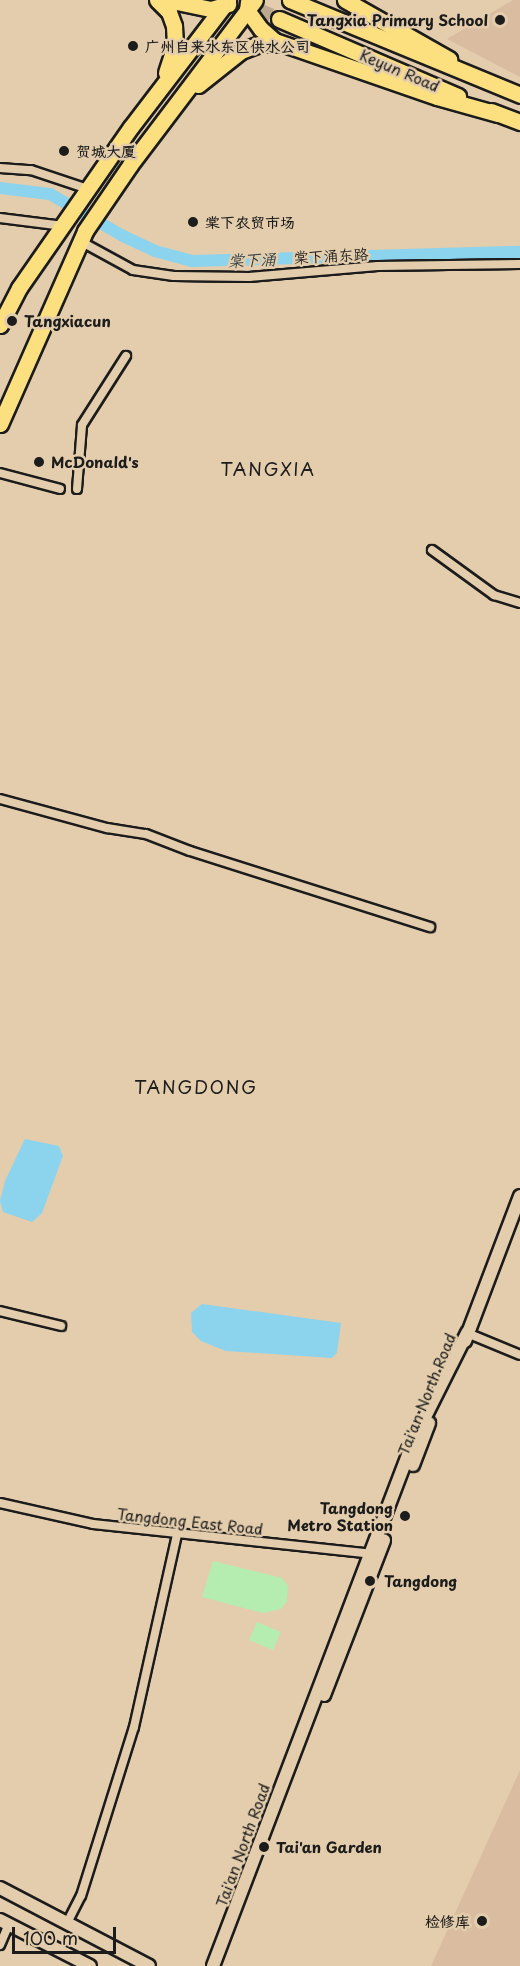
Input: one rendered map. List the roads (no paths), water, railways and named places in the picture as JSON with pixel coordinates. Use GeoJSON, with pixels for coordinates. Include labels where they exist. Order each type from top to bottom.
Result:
{"type":"FeatureCollection","features":[{"type":"Feature","properties":{"kind":"highway"},"geometry":{"type":"LineString","coordinates":[[157,0],[169,12],[175,36],[159,91]]}},
{"type":"Feature","properties":{"kind":"highway"},"geometry":{"type":"LineString","coordinates":[[167,0],[220,5]]}},
{"type":"Feature","properties":{"kind":"highway"},"geometry":{"type":"LineString","coordinates":[[261,29],[259,14],[266,0]]}},
{"type":"Feature","properties":{"kind":"highway","name":"Keyun Road"},"geometry":{"type":"LineString","coordinates":[[290,0],[520,95]]}},
{"type":"Feature","properties":{"kind":"highway"},"geometry":{"type":"LineString","coordinates":[[350,2],[476,78]]}},
{"type":"Feature","properties":{"kind":"highway"},"geometry":{"type":"LineString","coordinates":[[250,3],[261,29],[269,38],[437,97],[498,114]]}},
{"type":"Feature","properties":{"kind":"highway"},"geometry":{"type":"LineString","coordinates":[[0,424],[82,236],[100,206],[250,3]]}},
{"type":"Feature","properties":{"kind":"highway"},"geometry":{"type":"LineString","coordinates":[[0,325],[19,288],[220,5]]}},
{"type":"Feature","properties":{"kind":"highway"},"geometry":{"type":"LineString","coordinates":[[220,5],[234,27]]}},
{"type":"Feature","properties":{"kind":"highway","name":"Keyun Road"},"geometry":{"type":"LineString","coordinates":[[279,19],[520,122]]}},
{"type":"Feature","properties":{"kind":"highway"},"geometry":{"type":"LineString","coordinates":[[173,107],[241,51],[266,44],[288,46]]}},
{"type":"Feature","properties":{"kind":"street"},"geometry":{"type":"LineString","coordinates":[[0,168],[31,170],[86,192]]}},
{"type":"Feature","properties":{"kind":"street"},"geometry":{"type":"LineString","coordinates":[[0,218],[65,223]]}},
{"type":"Feature","properties":{"kind":"street","name":"棠下涌东路"},"geometry":{"type":"LineString","coordinates":[[82,236],[133,270],[174,276],[249,277],[378,266],[520,264]]}},
{"type":"Feature","properties":{"kind":"street"},"geometry":{"type":"LineString","coordinates":[[77,489],[82,425],[126,356]]}},
{"type":"Feature","properties":{"kind":"street"},"geometry":{"type":"LineString","coordinates":[[0,473],[60,489]]}},
{"type":"Feature","properties":{"kind":"street"},"geometry":{"type":"LineString","coordinates":[[432,550],[494,595],[520,603]]}},
{"type":"Feature","properties":{"kind":"street"},"geometry":{"type":"LineString","coordinates":[[0,799],[107,828],[146,834],[190,851],[430,927]]}},
{"type":"Feature","properties":{"kind":"street","name":"Tai'an North Road"},"geometry":{"type":"LineString","coordinates":[[213,1966],[299,1734],[375,1555],[423,1417],[467,1333],[520,1196]]}},
{"type":"Feature","properties":{"kind":"street"},"geometry":{"type":"LineString","coordinates":[[0,1311],[61,1326]]}},
{"type":"Feature","properties":{"kind":"street"},"geometry":{"type":"LineString","coordinates":[[467,1333],[520,1355]]}},
{"type":"Feature","properties":{"kind":"street","name":"Tangdong East Road"},"geometry":{"type":"LineString","coordinates":[[0,1503],[93,1524],[375,1555]]}},
{"type":"Feature","properties":{"kind":"street"},"geometry":{"type":"LineString","coordinates":[[67,1923],[81,1896],[134,1727],[177,1535]]}},
{"type":"Feature","properties":{"kind":"street"},"geometry":{"type":"LineString","coordinates":[[0,1888],[149,1966]]}},
{"type":"Feature","properties":{"kind":"street"},"geometry":{"type":"LineString","coordinates":[[0,1946],[5,1922],[90,1966]]}},
{"type":"Feature","properties":{"kind":"water"},"geometry":{"type":"Polygon","coordinates":[[[25,1139],[59,1146],[63,1156],[42,1213],[32,1222],[3,1212],[0,1201],[5,1181],[25,1139]]]}},
{"type":"Feature","properties":{"kind":"water"},"geometry":{"type":"Polygon","coordinates":[[[202,1304],[341,1323],[337,1353],[332,1358],[226,1351],[201,1341],[192,1332],[191,1313],[202,1304]]]}},
{"type":"Feature","properties":{"kind":"waterway","name":"棠下涌"},"geometry":{"type":"LineString","coordinates":[[0,188],[50,194],[123,236],[155,251],[192,261],[520,252]]}},
{"type":"Feature","properties":{"kind":"tunnel"},"geometry":{"type":"LineString","coordinates":[[236,0],[279,19]]}},
{"type":"Feature","properties":{"kind":"place","name":"Tangxia Primary School"},"geometry":{"type":"Point","coordinates":[500,20]}},
{"type":"Feature","properties":{"kind":"place","name":"广州自来水东区供水公司"},"geometry":{"type":"Point","coordinates":[133,46]}},
{"type":"Feature","properties":{"kind":"place","name":"贺城大厦"},"geometry":{"type":"Point","coordinates":[64,151]}},
{"type":"Feature","properties":{"kind":"place","name":"棠下农贸市场"},"geometry":{"type":"Point","coordinates":[193,222]}},
{"type":"Feature","properties":{"kind":"place","name":"Tangxiacun"},"geometry":{"type":"Point","coordinates":[12,321]}},
{"type":"Feature","properties":{"kind":"place","name":"McDonald's"},"geometry":{"type":"Point","coordinates":[39,462]}},
{"type":"Feature","properties":{"kind":"place","name":"Tangdong Metro Station"},"geometry":{"type":"Point","coordinates":[405,1516]}},
{"type":"Feature","properties":{"kind":"place","name":"Tangdong"},"geometry":{"type":"Point","coordinates":[370,1581]}},
{"type":"Feature","properties":{"kind":"place","name":"Tai'an Garden"},"geometry":{"type":"Point","coordinates":[264,1847]}},
{"type":"Feature","properties":{"kind":"place","name":"检修库"},"geometry":{"type":"Point","coordinates":[482,1921]}},
{"type":"Feature","properties":{"kind":"district","name":"TANGXIA"},"geometry":{"type":"Point","coordinates":[268,469]}},
{"type":"Feature","properties":{"kind":"district","name":"TANGDONG"},"geometry":{"type":"Point","coordinates":[196,1087]}}]}
